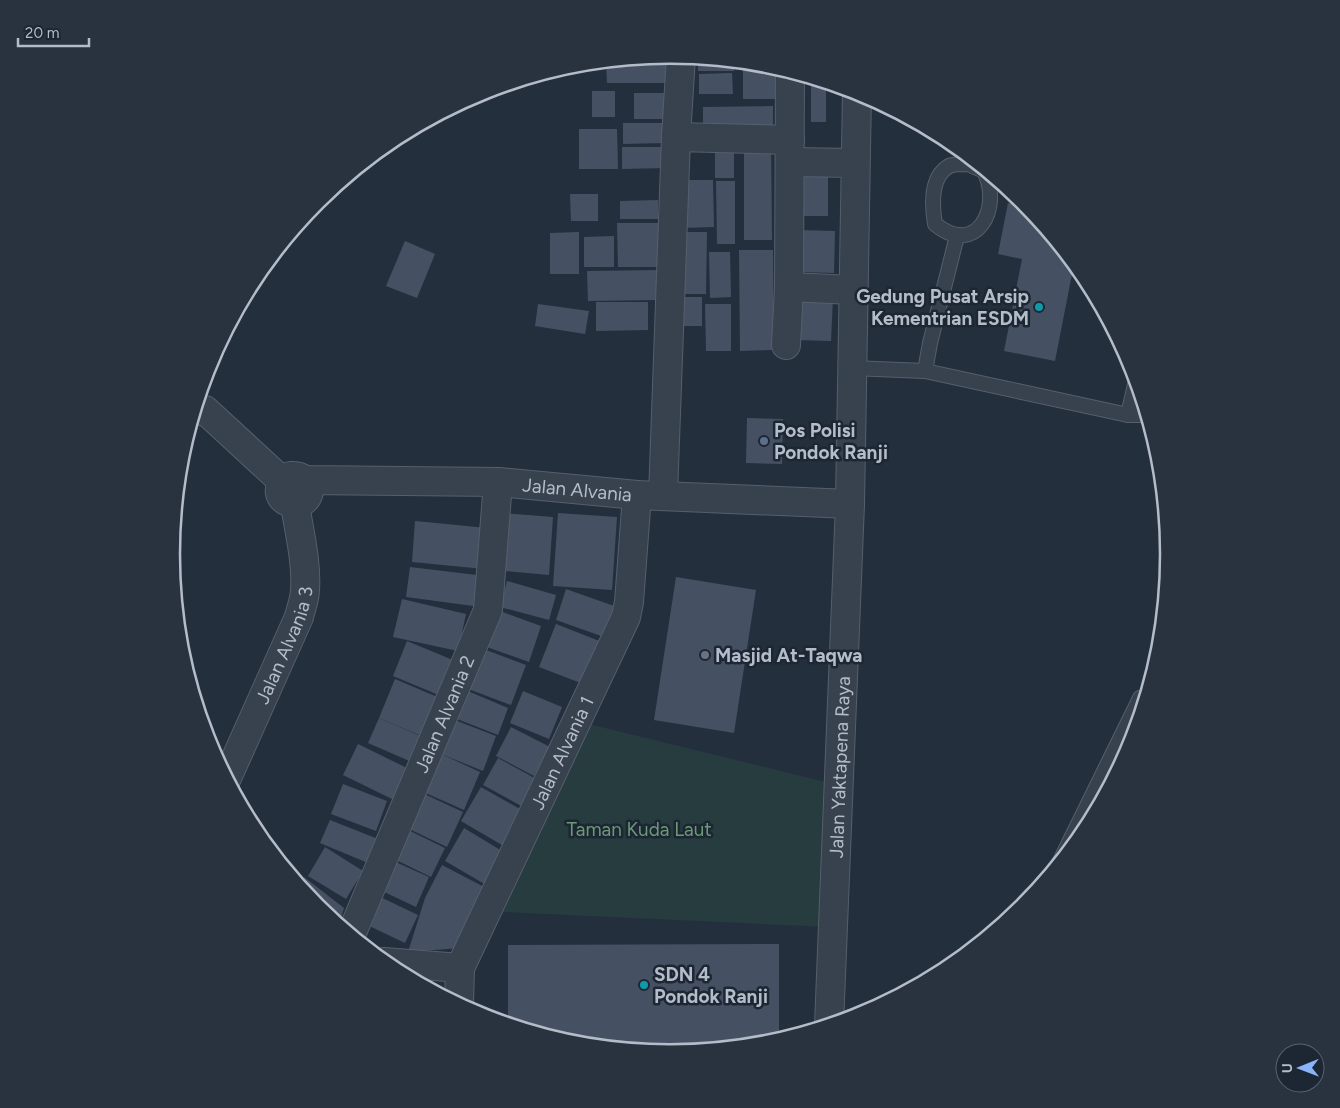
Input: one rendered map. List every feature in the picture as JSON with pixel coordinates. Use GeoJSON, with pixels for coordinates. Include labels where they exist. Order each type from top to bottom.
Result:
{"type":"FeatureCollection","features":[{"type":"Feature","properties":{"kind":"street","name":"Jalan Alvania 1"},"geometry":{"type":"LineString","coordinates":[[459,997],[460,968],[626,617],[650,496],[680,64]]}},
{"type":"Feature","properties":{"kind":"street"},"geometry":{"type":"LineString","coordinates":[[786,345],[789,287],[790,78]]}},
{"type":"Feature","properties":{"kind":"street","name":"Jalan Yaktapena Raya"},"geometry":{"type":"LineString","coordinates":[[829,1018],[850,504],[855,163],[860,102]]}},
{"type":"Feature","properties":{"kind":"street"},"geometry":{"type":"LineString","coordinates":[[676,137],[790,151],[855,163]]}},
{"type":"Feature","properties":{"kind":"street"},"geometry":{"type":"LineString","coordinates":[[789,287],[853,290]]}},
{"type":"Feature","properties":{"kind":"street"},"geometry":{"type":"LineString","coordinates":[[201,410],[205,410],[294,488]]}},
{"type":"Feature","properties":{"kind":"street","name":"Jalan Alvania"},"geometry":{"type":"LineString","coordinates":[[294,488],[498,482],[650,496],[850,504]]}},
{"type":"Feature","properties":{"kind":"street","name":"Jalan Alvania 2"},"geometry":{"type":"LineString","coordinates":[[355,929],[488,610],[498,482]]}},
{"type":"Feature","properties":{"kind":"street","name":"Jalan Alvania 3"},"geometry":{"type":"LineString","coordinates":[[230,771],[299,617],[303,602],[305,589],[304,563],[294,488]]}},
{"type":"Feature","properties":{"kind":"street"},"geometry":{"type":"LineString","coordinates":[[400,963],[460,968]]}},
{"type":"Feature","properties":{"kind":"lane"},"geometry":{"type":"LineString","coordinates":[[964,162],[949,166],[940,175],[935,185],[933,208],[935,224],[943,231],[957,236],[973,233],[983,223],[990,210],[990,183]]}},
{"type":"Feature","properties":{"kind":"lane"},"geometry":{"type":"LineString","coordinates":[[925,371],[930,343],[957,236]]}},
{"type":"Feature","properties":{"kind":"lane"},"geometry":{"type":"LineString","coordinates":[[852,368],[925,371],[1128,415],[1140,415]]}},
{"type":"Feature","properties":{"kind":"lane"},"geometry":{"type":"LineString","coordinates":[[1128,415],[1133,393]]}},
{"type":"Feature","properties":{"kind":"lane"},"geometry":{"type":"LineString","coordinates":[[1075,829],[1136,707]]}},
{"type":"Feature","properties":{"kind":"green space","name":"Taman Kuda Laut"},"geometry":{"type":"Polygon","coordinates":[[[589,724],[830,783],[826,927],[503,912],[589,724]]]}},
{"type":"Feature","properties":{"kind":"building"},"geometry":{"type":"Polygon","coordinates":[[[669,64],[669,83],[607,83],[606,68],[669,64]]]}},
{"type":"Feature","properties":{"kind":"building"},"geometry":{"type":"Polygon","coordinates":[[[698,65],[734,68],[734,71],[698,71],[698,65]]]}},
{"type":"Feature","properties":{"kind":"building"},"geometry":{"type":"Polygon","coordinates":[[[743,69],[779,76],[780,99],[743,99],[743,69]]]}},
{"type":"Feature","properties":{"kind":"building"},"geometry":{"type":"Polygon","coordinates":[[[732,73],[733,94],[699,94],[699,74],[732,73]]]}},
{"type":"Feature","properties":{"kind":"building"},"geometry":{"type":"Polygon","coordinates":[[[811,85],[826,89],[826,122],[811,122],[811,85]]]}},
{"type":"Feature","properties":{"kind":"building"},"geometry":{"type":"Polygon","coordinates":[[[592,91],[615,91],[615,117],[592,117],[592,91]]]}},
{"type":"Feature","properties":{"kind":"building"},"geometry":{"type":"Polygon","coordinates":[[[634,93],[666,93],[667,119],[634,119],[634,93]]]}},
{"type":"Feature","properties":{"kind":"building"},"geometry":{"type":"Polygon","coordinates":[[[773,106],[773,133],[703,133],[703,107],[773,106]]]}},
{"type":"Feature","properties":{"kind":"building"},"geometry":{"type":"Polygon","coordinates":[[[623,123],[665,123],[665,143],[623,144],[623,123]]]}},
{"type":"Feature","properties":{"kind":"building"},"geometry":{"type":"Polygon","coordinates":[[[579,129],[617,129],[618,169],[579,169],[579,129]]]}},
{"type":"Feature","properties":{"kind":"building"},"geometry":{"type":"Polygon","coordinates":[[[715,140],[734,140],[734,178],[715,178],[715,140]]]}},
{"type":"Feature","properties":{"kind":"building"},"geometry":{"type":"Polygon","coordinates":[[[771,145],[772,240],[744,240],[744,146],[771,145]]]}},
{"type":"Feature","properties":{"kind":"building"},"geometry":{"type":"Polygon","coordinates":[[[622,147],[666,147],[667,168],[622,169],[622,147]]]}},
{"type":"Feature","properties":{"kind":"building"},"geometry":{"type":"Polygon","coordinates":[[[798,176],[828,176],[828,216],[798,216],[798,176]]]}},
{"type":"Feature","properties":{"kind":"building"},"geometry":{"type":"Polygon","coordinates":[[[679,180],[713,180],[714,227],[679,228],[679,180]]]}},
{"type":"Feature","properties":{"kind":"building"},"geometry":{"type":"Polygon","coordinates":[[[716,181],[735,181],[735,244],[717,244],[716,181]]]}},
{"type":"Feature","properties":{"kind":"building"},"geometry":{"type":"Polygon","coordinates":[[[570,194],[598,194],[598,221],[571,221],[570,194]]]}},
{"type":"Feature","properties":{"kind":"building"},"geometry":{"type":"Polygon","coordinates":[[[658,200],[658,219],[620,219],[620,201],[658,200]]]}},
{"type":"Feature","properties":{"kind":"building","name":"Gedung Pusat Arsip Kementrian ESDM"},"geometry":{"type":"Polygon","coordinates":[[[1008,203],[1014,204],[1039,231],[1072,274],[1055,361],[1004,351],[1022,259],[998,254],[1008,203]]]}},
{"type":"Feature","properties":{"kind":"building"},"geometry":{"type":"Polygon","coordinates":[[[617,223],[659,223],[659,267],[618,267],[617,223]]]}},
{"type":"Feature","properties":{"kind":"building"},"geometry":{"type":"Polygon","coordinates":[[[798,230],[835,231],[834,273],[798,272],[798,230]]]}},
{"type":"Feature","properties":{"kind":"building"},"geometry":{"type":"Polygon","coordinates":[[[579,232],[579,274],[550,274],[550,233],[579,232]]]}},
{"type":"Feature","properties":{"kind":"building"},"geometry":{"type":"Polygon","coordinates":[[[674,232],[707,232],[706,294],[674,294],[674,232]]]}},
{"type":"Feature","properties":{"kind":"building"},"geometry":{"type":"Polygon","coordinates":[[[614,236],[614,267],[584,267],[584,237],[614,236]]]}},
{"type":"Feature","properties":{"kind":"building"},"geometry":{"type":"Polygon","coordinates":[[[405,241],[435,254],[417,298],[386,286],[405,241]]]}},
{"type":"Feature","properties":{"kind":"building"},"geometry":{"type":"Polygon","coordinates":[[[739,250],[773,250],[774,350],[740,351],[739,250]]]}},
{"type":"Feature","properties":{"kind":"building"},"geometry":{"type":"Polygon","coordinates":[[[709,252],[730,252],[731,297],[710,298],[709,252]]]}},
{"type":"Feature","properties":{"kind":"building"},"geometry":{"type":"Polygon","coordinates":[[[659,270],[659,300],[588,301],[587,271],[659,270]]]}},
{"type":"Feature","properties":{"kind":"building"},"geometry":{"type":"Polygon","coordinates":[[[799,296],[833,297],[831,341],[798,340],[799,296]]]}},
{"type":"Feature","properties":{"kind":"building"},"geometry":{"type":"Polygon","coordinates":[[[673,297],[702,297],[702,326],[673,326],[673,297]]]}},
{"type":"Feature","properties":{"kind":"building"},"geometry":{"type":"Polygon","coordinates":[[[596,302],[648,302],[648,330],[596,331],[596,302]]]}},
{"type":"Feature","properties":{"kind":"building"},"geometry":{"type":"Polygon","coordinates":[[[538,304],[589,311],[585,334],[535,326],[538,304]]]}},
{"type":"Feature","properties":{"kind":"building"},"geometry":{"type":"Polygon","coordinates":[[[705,304],[731,304],[731,351],[706,351],[705,304]]]}},
{"type":"Feature","properties":{"kind":"building","name":"Pos Polisi Pondok Ranji"},"geometry":{"type":"Polygon","coordinates":[[[747,418],[783,419],[782,464],[746,463],[747,418]]]}},
{"type":"Feature","properties":{"kind":"building"},"geometry":{"type":"Polygon","coordinates":[[[500,513],[553,517],[549,575],[495,570],[500,513]]]}},
{"type":"Feature","properties":{"kind":"building"},"geometry":{"type":"Polygon","coordinates":[[[558,513],[617,517],[612,590],[553,586],[558,513]]]}},
{"type":"Feature","properties":{"kind":"building"},"geometry":{"type":"Polygon","coordinates":[[[415,521],[487,528],[484,569],[412,562],[415,521]]]}},
{"type":"Feature","properties":{"kind":"building"},"geometry":{"type":"Polygon","coordinates":[[[410,567],[485,576],[481,607],[406,597],[410,567]]]}},
{"type":"Feature","properties":{"kind":"building","name":"Masjid At-Taqwa"},"geometry":{"type":"Polygon","coordinates":[[[676,577],[756,590],[734,733],[654,720],[676,577]]]}},
{"type":"Feature","properties":{"kind":"building"},"geometry":{"type":"Polygon","coordinates":[[[507,581],[556,595],[549,620],[500,607],[507,581]]]}},
{"type":"Feature","properties":{"kind":"building"},"geometry":{"type":"Polygon","coordinates":[[[566,589],[614,606],[604,637],[556,620],[566,589]]]}},
{"type":"Feature","properties":{"kind":"building"},"geometry":{"type":"Polygon","coordinates":[[[402,599],[466,614],[458,651],[393,637],[402,599]]]}},
{"type":"Feature","properties":{"kind":"building"},"geometry":{"type":"Polygon","coordinates":[[[497,610],[541,626],[529,662],[484,646],[497,610]]]}},
{"type":"Feature","properties":{"kind":"building"},"geometry":{"type":"Polygon","coordinates":[[[556,624],[602,642],[586,685],[539,667],[556,624]]]}},
{"type":"Feature","properties":{"kind":"building"},"geometry":{"type":"Polygon","coordinates":[[[407,641],[460,663],[446,698],[393,676],[407,641]]]}},
{"type":"Feature","properties":{"kind":"building"},"geometry":{"type":"Polygon","coordinates":[[[478,647],[526,665],[511,705],[463,687],[478,647]]]}},
{"type":"Feature","properties":{"kind":"building"},"geometry":{"type":"Polygon","coordinates":[[[395,679],[442,699],[426,738],[379,718],[395,679]]]}},
{"type":"Feature","properties":{"kind":"building"},"geometry":{"type":"Polygon","coordinates":[[[463,689],[508,708],[498,735],[452,717],[463,689]]]}},
{"type":"Feature","properties":{"kind":"building"},"geometry":{"type":"Polygon","coordinates":[[[523,691],[562,707],[549,739],[510,723],[523,691]]]}},
{"type":"Feature","properties":{"kind":"building"},"geometry":{"type":"Polygon","coordinates":[[[379,718],[425,738],[414,763],[368,743],[379,718]]]}},
{"type":"Feature","properties":{"kind":"building"},"geometry":{"type":"Polygon","coordinates":[[[452,719],[496,736],[483,771],[441,754],[480,772],[464,810],[421,791],[452,719]]]}},
{"type":"Feature","properties":{"kind":"building"},"geometry":{"type":"Polygon","coordinates":[[[511,727],[550,747],[534,776],[496,756],[511,727]]]}},
{"type":"Feature","properties":{"kind":"building"},"geometry":{"type":"Polygon","coordinates":[[[358,744],[409,769],[394,800],[343,775],[358,744]]]}},
{"type":"Feature","properties":{"kind":"building"},"geometry":{"type":"Polygon","coordinates":[[[498,758],[540,781],[525,808],[483,785],[498,758]]]}},
{"type":"Feature","properties":{"kind":"building"},"geometry":{"type":"Polygon","coordinates":[[[343,784],[387,801],[376,831],[331,814],[343,784]]]}},
{"type":"Feature","properties":{"kind":"building"},"geometry":{"type":"Polygon","coordinates":[[[481,787],[527,813],[507,848],[461,821],[481,787]]]}},
{"type":"Feature","properties":{"kind":"building"},"geometry":{"type":"Polygon","coordinates":[[[420,792],[463,812],[447,847],[405,827],[420,792]]]}},
{"type":"Feature","properties":{"kind":"building"},"geometry":{"type":"Polygon","coordinates":[[[330,820],[378,839],[368,863],[320,843],[330,820]]]}},
{"type":"Feature","properties":{"kind":"building"},"geometry":{"type":"Polygon","coordinates":[[[404,828],[445,848],[431,877],[390,857],[404,828]]]}},
{"type":"Feature","properties":{"kind":"building"},"geometry":{"type":"Polygon","coordinates":[[[464,828],[507,854],[488,886],[445,861],[464,828]]]}},
{"type":"Feature","properties":{"kind":"building"},"geometry":{"type":"Polygon","coordinates":[[[325,847],[363,871],[346,899],[308,876],[325,847]]]}},
{"type":"Feature","properties":{"kind":"building"},"geometry":{"type":"Polygon","coordinates":[[[391,860],[429,877],[416,907],[378,889],[391,860]]]}},
{"type":"Feature","properties":{"kind":"building"},"geometry":{"type":"Polygon","coordinates":[[[442,865],[488,889],[460,948],[408,952],[425,898],[442,865]]]}},
{"type":"Feature","properties":{"kind":"building"},"geometry":{"type":"Polygon","coordinates":[[[304,877],[344,908],[341,918],[323,901],[303,879],[304,877]]]}},
{"type":"Feature","properties":{"kind":"building"},"geometry":{"type":"Polygon","coordinates":[[[376,895],[418,915],[405,943],[363,923],[376,895]]]}},
{"type":"Feature","properties":{"kind":"building","name":"SDN 4 Pondok Ranji"},"geometry":{"type":"Polygon","coordinates":[[[779,944],[779,1032],[734,1040],[670,1044],[606,1040],[543,1028],[508,1017],[508,945],[779,944]]]}},
{"type":"Feature","properties":{"kind":"place","name":"Gedung Pusat Arsip Kementrian ESDM"},"geometry":{"type":"Point","coordinates":[1039,307]}},
{"type":"Feature","properties":{"kind":"place","name":"Pos Polisi Pondok Ranji"},"geometry":{"type":"Point","coordinates":[764,441]}},
{"type":"Feature","properties":{"kind":"place","name":"Masjid At-Taqwa"},"geometry":{"type":"Point","coordinates":[705,655]}},
{"type":"Feature","properties":{"kind":"place","name":"SDN 4 Pondok Ranji"},"geometry":{"type":"Point","coordinates":[644,985]}}]}
